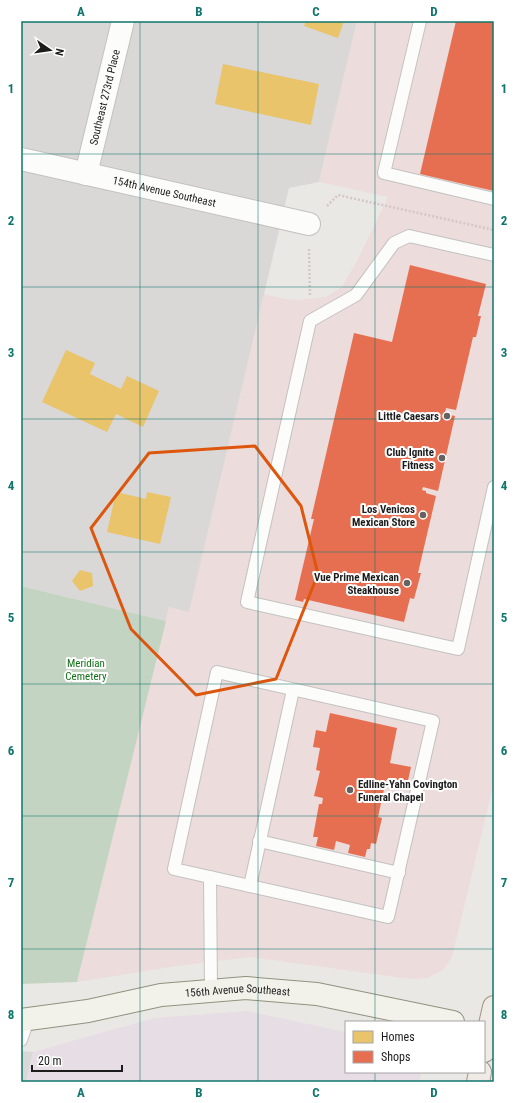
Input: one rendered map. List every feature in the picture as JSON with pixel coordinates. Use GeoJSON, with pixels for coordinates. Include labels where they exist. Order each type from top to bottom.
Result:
{"type":"FeatureCollection","features":[{"type":"Feature","properties":{"kind":"main road"},"geometry":{"type":"LineString","coordinates":[[485,1040],[486,1029],[494,1007]]}},
{"type":"Feature","properties":{"kind":"street","name":"Southeast 273rd Place"},"geometry":{"type":"LineString","coordinates":[[86,174],[122,21]]}},
{"type":"Feature","properties":{"kind":"street","name":"154th Avenue Southeast"},"geometry":{"type":"LineString","coordinates":[[21,159],[309,224]]}},
{"type":"Feature","properties":{"kind":"street","name":"156th Avenue Southeast"},"geometry":{"type":"LineString","coordinates":[[23,1027],[161,995],[246,988],[317,994],[448,1021]]}},
{"type":"Feature","properties":{"kind":"lane"},"geometry":{"type":"LineString","coordinates":[[420,21],[384,173],[494,199]]}},
{"type":"Feature","properties":{"kind":"lane"},"geometry":{"type":"LineString","coordinates":[[494,255],[409,236],[394,243],[356,295],[310,321],[247,602],[458,649],[492,505],[494,488]]}},
{"type":"Feature","properties":{"kind":"lane"},"geometry":{"type":"LineString","coordinates":[[217,672],[293,690],[433,721],[388,917],[174,869],[217,672]]}},
{"type":"Feature","properties":{"kind":"lane"},"geometry":{"type":"LineString","coordinates":[[250,886],[293,690]]}},
{"type":"Feature","properties":{"kind":"lane"},"geometry":{"type":"LineString","coordinates":[[259,841],[399,872]]}},
{"type":"Feature","properties":{"kind":"lane"},"geometry":{"type":"LineString","coordinates":[[210,877],[211,991]]}},
{"type":"Feature","properties":{"kind":"path"},"geometry":{"type":"LineString","coordinates":[[310,321],[309,224],[338,195],[494,230]]}},
{"type":"Feature","properties":{"kind":"highlighted area"},"geometry":{"type":"Polygon","coordinates":[[[255,446],[301,506],[318,574],[276,679],[196,695],[131,629],[91,528],[149,453],[255,446]]]}},
{"type":"Feature","properties":{"kind":"shaded area"},"geometry":{"type":"Polygon","coordinates":[[[21,21],[357,21],[319,182],[289,188],[189,613],[169,607],[166,621],[21,586],[21,21]]]}},
{"type":"Feature","properties":{"kind":"shaded area"},"geometry":{"type":"Polygon","coordinates":[[[357,21],[494,21],[494,782],[452,957],[443,970],[427,978],[410,979],[251,957],[177,966],[77,982],[169,607],[189,612],[264,294],[285,299],[298,300],[326,297],[342,287],[356,263],[388,197],[319,182],[357,21]]]}},
{"type":"Feature","properties":{"kind":"shaded area"},"geometry":{"type":"Polygon","coordinates":[[[247,1011],[345,1032],[345,1073],[422,1073],[419,1082],[26,1082],[33,1052],[154,1018],[247,1011]]]}},
{"type":"Feature","properties":{"kind":"shaded area"},"geometry":{"type":"Polygon","coordinates":[[[21,1051],[33,1052],[26,1082],[21,1082],[21,1051]]]}},
{"type":"Feature","properties":{"kind":"green space","name":"Meridian Cemetery"},"geometry":{"type":"Polygon","coordinates":[[[21,586],[166,621],[77,982],[21,984],[21,586]]]}},
{"type":"Feature","properties":{"kind":"building: Homes"},"geometry":{"type":"Polygon","coordinates":[[[306,21],[344,21],[338,38],[304,26],[306,21]]]}},
{"type":"Feature","properties":{"kind":"building: Homes"},"geometry":{"type":"Polygon","coordinates":[[[223,64],[319,84],[311,125],[215,104],[223,64]]]}},
{"type":"Feature","properties":{"kind":"building: Homes"},"geometry":{"type":"Polygon","coordinates":[[[66,350],[95,363],[90,374],[121,389],[127,376],[159,391],[143,427],[116,414],[107,432],[42,402],[66,350]]]}},
{"type":"Feature","properties":{"kind":"building: Homes"},"geometry":{"type":"Polygon","coordinates":[[[116,492],[146,499],[147,492],[171,497],[160,544],[107,532],[116,492]]]}},
{"type":"Feature","properties":{"kind":"building: Homes"},"geometry":{"type":"Polygon","coordinates":[[[80,570],[92,573],[93,586],[80,591],[72,581],[80,570]]]}},
{"type":"Feature","properties":{"kind":"building: Shops"},"geometry":{"type":"Polygon","coordinates":[[[456,21],[494,21],[494,191],[420,174],[456,21]]]}},
{"type":"Feature","properties":{"kind":"building: Shops"},"geometry":{"type":"Polygon","coordinates":[[[410,265],[486,284],[478,316],[481,316],[476,337],[473,337],[456,410],[446,408],[445,414],[455,416],[438,491],[423,487],[422,490],[436,496],[418,573],[421,573],[414,599],[410,598],[404,622],[304,599],[303,602],[295,600],[314,519],[311,519],[354,333],[392,342],[410,265]]]}},
{"type":"Feature","properties":{"kind":"building: Shops","name":"Edline-Yahn Covington Funeral Chapel"},"geometry":{"type":"Polygon","coordinates":[[[330,713],[397,728],[390,763],[411,767],[407,785],[386,780],[378,817],[382,818],[376,844],[371,843],[370,849],[367,849],[365,857],[348,853],[350,845],[336,841],[334,850],[316,846],[318,837],[313,837],[319,804],[322,804],[323,798],[314,796],[320,771],[316,770],[320,748],[313,747],[316,730],[326,732],[330,713]]]}},
{"type":"Feature","properties":{"kind":"place","name":"Little Caesars"},"geometry":{"type":"Point","coordinates":[447,416]}},
{"type":"Feature","properties":{"kind":"place","name":"Club Ignite Fitness"},"geometry":{"type":"Point","coordinates":[442,458]}},
{"type":"Feature","properties":{"kind":"place","name":"Los Venicos Mexican Store"},"geometry":{"type":"Point","coordinates":[423,515]}},
{"type":"Feature","properties":{"kind":"place","name":"Vue Prime Mexican Steakhouse"},"geometry":{"type":"Point","coordinates":[407,583]}},
{"type":"Feature","properties":{"kind":"place","name":"Edline-Yahn Covington Funeral Chapel"},"geometry":{"type":"Point","coordinates":[350,790]}}]}
